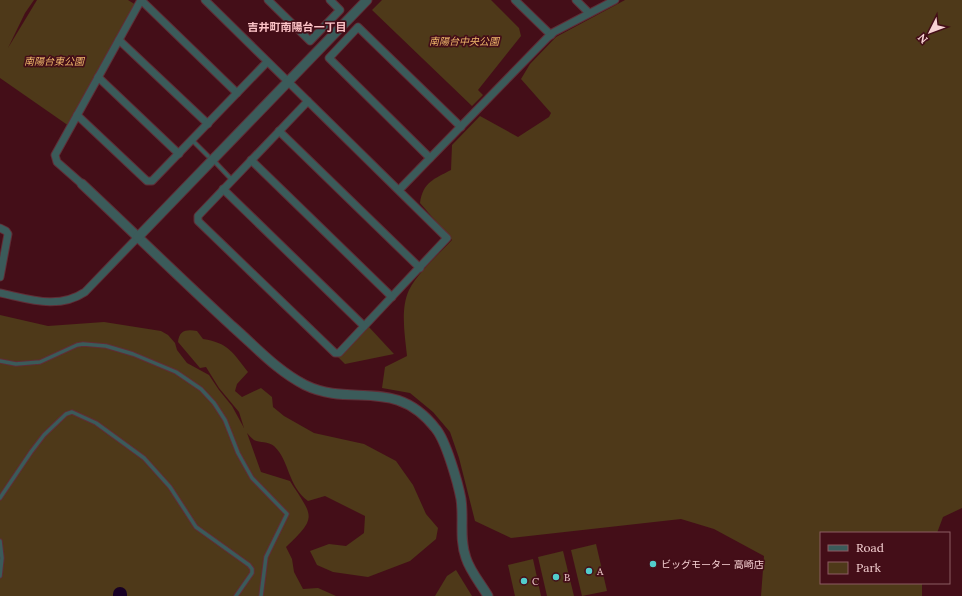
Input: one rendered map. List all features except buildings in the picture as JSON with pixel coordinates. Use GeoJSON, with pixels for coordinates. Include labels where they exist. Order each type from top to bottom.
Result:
{"type":"FeatureCollection","features":[{"type":"Feature","properties":{"kind":"street"},"geometry":{"type":"LineString","coordinates":[[237,93],[141,0],[55,155],[57,162],[138,237],[190,288],[281,370],[305,385],[329,392],[387,396],[406,403],[421,413],[437,430],[451,463],[461,500],[461,538],[466,559],[488,596]]}},
{"type":"Feature","properties":{"kind":"street"},"geometry":{"type":"LineString","coordinates":[[205,0],[267,62],[289,82],[447,238],[339,353],[335,353],[198,221],[198,216],[308,101]]}},
{"type":"Feature","properties":{"kind":"street"},"geometry":{"type":"LineString","coordinates":[[268,0],[310,41],[340,10],[330,0]]}},
{"type":"Feature","properties":{"kind":"street"},"geometry":{"type":"LineString","coordinates":[[0,293],[56,303],[76,298],[85,292],[367,0]]}},
{"type":"Feature","properties":{"kind":"street"},"geometry":{"type":"LineString","coordinates":[[515,0],[550,35]]}},
{"type":"Feature","properties":{"kind":"street"},"geometry":{"type":"LineString","coordinates":[[576,0],[589,13]]}},
{"type":"Feature","properties":{"kind":"street"},"geometry":{"type":"LineString","coordinates":[[399,190],[550,35],[615,0]]}},
{"type":"Feature","properties":{"kind":"street"},"geometry":{"type":"LineString","coordinates":[[430,158],[329,58],[358,27],[461,127]]}},
{"type":"Feature","properties":{"kind":"street"},"geometry":{"type":"LineString","coordinates":[[119,40],[208,124]]}},
{"type":"Feature","properties":{"kind":"street"},"geometry":{"type":"LineString","coordinates":[[77,115],[147,181],[152,182],[267,62]]}},
{"type":"Feature","properties":{"kind":"street"},"geometry":{"type":"LineString","coordinates":[[98,77],[179,154]]}},
{"type":"Feature","properties":{"kind":"street"},"geometry":{"type":"LineString","coordinates":[[280,131],[420,268]]}},
{"type":"Feature","properties":{"kind":"street"},"geometry":{"type":"LineString","coordinates":[[252,160],[392,297]]}},
{"type":"Feature","properties":{"kind":"street"},"geometry":{"type":"LineString","coordinates":[[223,189],[364,326]]}},
{"type":"Feature","properties":{"kind":"street"},"geometry":{"type":"LineString","coordinates":[[0,228],[8,234],[0,277]]}},
{"type":"Feature","properties":{"kind":"lane"},"geometry":{"type":"LineString","coordinates":[[192,140],[208,156]]}},
{"type":"Feature","properties":{"kind":"lane"},"geometry":{"type":"LineString","coordinates":[[216,163],[232,180]]}},
{"type":"Feature","properties":{"kind":"lane"},"geometry":{"type":"LineString","coordinates":[[0,361],[30,364],[47,360],[77,345],[106,346],[159,364],[185,378],[201,389],[225,420],[238,453],[252,478],[287,514],[266,557],[261,596]]}},
{"type":"Feature","properties":{"kind":"lane"},"geometry":{"type":"LineString","coordinates":[[0,498],[44,435],[66,414],[72,412],[77,414],[96,423],[144,458],[170,487],[196,527],[249,565],[252,569],[252,573],[236,596]]}},
{"type":"Feature","properties":{"kind":"lane"},"geometry":{"type":"LineString","coordinates":[[0,541],[2,558],[0,576]]}},
{"type":"Feature","properties":{"kind":"green space","name":"南陽台東公園"},"geometry":{"type":"Polygon","coordinates":[[[0,0],[34,0],[25,13],[8,48],[37,0],[128,0],[136,5],[69,126],[0,78],[0,0]]]}},
{"type":"Feature","properties":{"kind":"green space","name":"南陽台中央公園"},"geometry":{"type":"Polygon","coordinates":[[[382,0],[491,0],[519,28],[521,36],[478,90],[483,95],[472,106],[372,10],[382,0]]]}},
{"type":"Feature","properties":{"kind":"green space"},"geometry":{"type":"Polygon","coordinates":[[[625,0],[962,0],[962,508],[943,517],[937,532],[820,532],[820,584],[922,584],[922,596],[761,596],[764,556],[714,529],[681,519],[511,538],[475,521],[459,458],[450,432],[433,412],[410,393],[382,388],[385,367],[407,356],[404,331],[404,314],[406,297],[409,290],[423,270],[452,240],[420,203],[421,196],[430,182],[451,170],[452,145],[480,116],[518,137],[549,117],[551,113],[521,79],[530,64],[556,37],[625,0]]]}},
{"type":"Feature","properties":{"kind":"green space"},"geometry":{"type":"Polygon","coordinates":[[[0,315],[48,326],[104,322],[161,331],[168,335],[175,343],[177,350],[187,363],[209,375],[232,406],[244,428],[239,412],[219,388],[206,367],[200,368],[178,342],[180,335],[184,331],[197,331],[203,339],[219,343],[230,350],[248,372],[237,384],[235,391],[242,397],[261,388],[272,397],[273,407],[284,416],[314,433],[364,444],[396,461],[413,485],[426,514],[438,528],[436,539],[410,561],[368,577],[333,572],[317,565],[310,551],[329,544],[346,546],[364,533],[365,516],[325,496],[308,501],[296,488],[283,459],[274,446],[269,443],[254,440],[247,433],[261,472],[290,481],[307,509],[309,516],[308,522],[297,537],[286,547],[292,559],[294,572],[303,589],[318,588],[336,596],[0,596],[0,315]]]}},
{"type":"Feature","properties":{"kind":"green space"},"geometry":{"type":"Polygon","coordinates":[[[368,326],[394,354],[345,364],[337,356],[368,326]]]}},
{"type":"Feature","properties":{"kind":"green space","name":"A"},"geometry":{"type":"Polygon","coordinates":[[[596,544],[607,591],[582,596],[571,550],[596,544]]]}},
{"type":"Feature","properties":{"kind":"green space","name":"B"},"geometry":{"type":"Polygon","coordinates":[[[563,551],[574,596],[547,596],[538,557],[563,551]]]}},
{"type":"Feature","properties":{"kind":"green space","name":"C"},"geometry":{"type":"Polygon","coordinates":[[[533,559],[541,596],[515,596],[508,565],[533,559]]]}},
{"type":"Feature","properties":{"kind":"green space"},"geometry":{"type":"Polygon","coordinates":[[[456,570],[472,596],[435,596],[447,576],[456,570]]]}},
{"type":"Feature","properties":{"kind":"place","name":"ビッグモーター 高崎店"},"geometry":{"type":"Point","coordinates":[653,564]}},
{"type":"Feature","properties":{"kind":"place","name":"A"},"geometry":{"type":"Point","coordinates":[589,571]}},
{"type":"Feature","properties":{"kind":"place","name":"B"},"geometry":{"type":"Point","coordinates":[556,577]}},
{"type":"Feature","properties":{"kind":"place","name":"C"},"geometry":{"type":"Point","coordinates":[524,581]}},
{"type":"Feature","properties":{"kind":"district","name":"吉井町南陽台一丁目"},"geometry":{"type":"Point","coordinates":[297,27]}}]}
